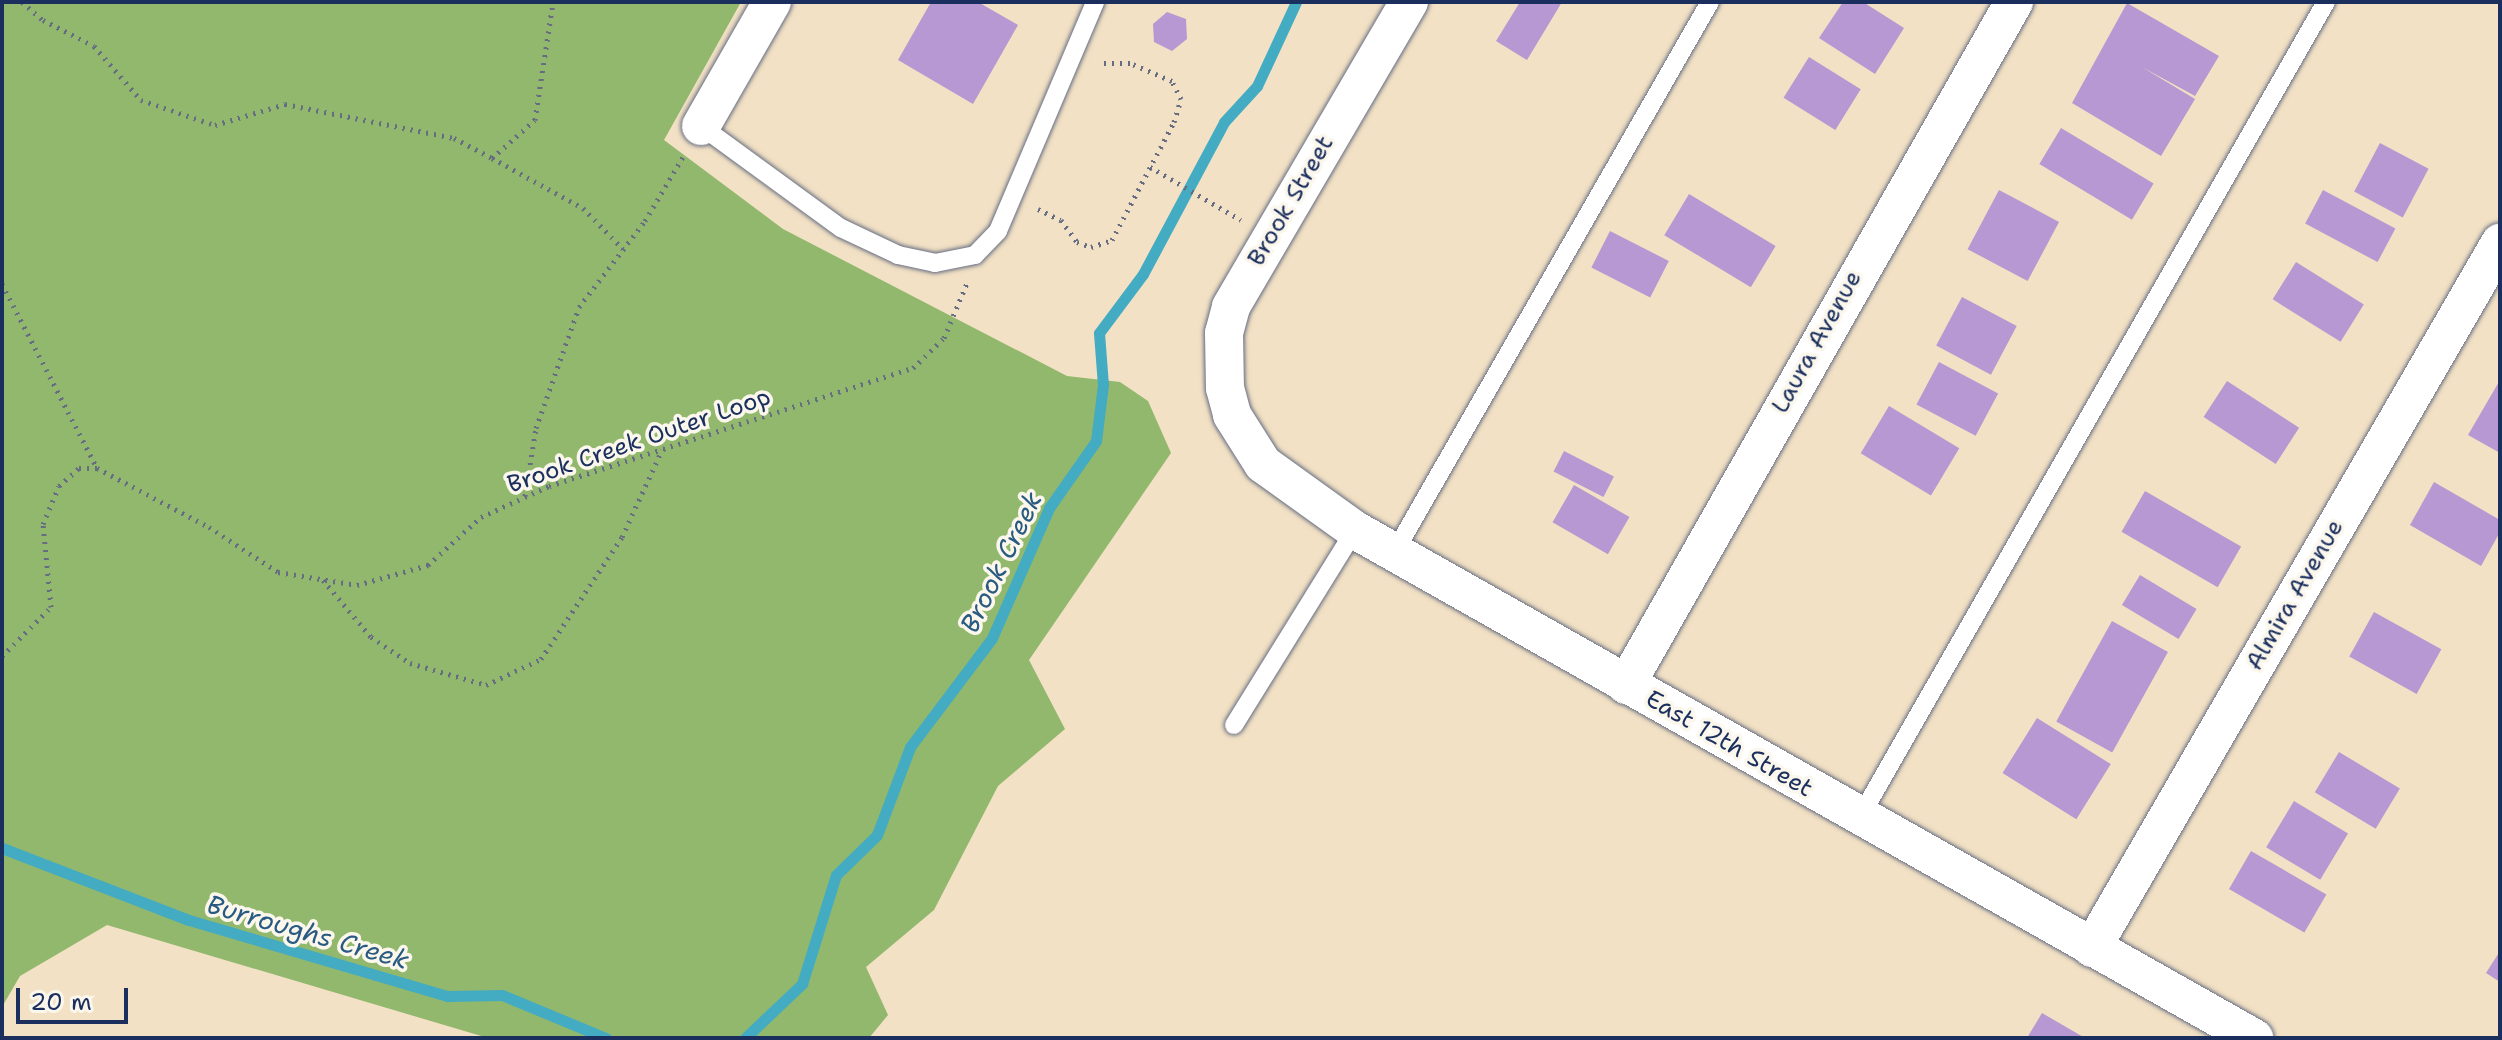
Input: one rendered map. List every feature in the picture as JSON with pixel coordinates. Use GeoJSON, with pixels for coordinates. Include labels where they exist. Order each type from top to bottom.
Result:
{"type":"FeatureCollection","features":[{"type":"Feature","properties":{"kind":"street"},"geometry":{"type":"LineString","coordinates":[[701,126],[772,2]]}},
{"type":"Feature","properties":{"kind":"street","name":"Brook Street"},"geometry":{"type":"LineString","coordinates":[[1232,415],[1223,359],[1231,307],[1409,2]]}},
{"type":"Feature","properties":{"kind":"street","name":"Laura Avenue"},"geometry":{"type":"LineString","coordinates":[[1626,685],[2014,2]]}},
{"type":"Feature","properties":{"kind":"street","name":"Almira Avenue"},"geometry":{"type":"LineString","coordinates":[[2092,948],[2500,243]]}},
{"type":"Feature","properties":{"kind":"street","name":"East 12th Street"},"geometry":{"type":"LineString","coordinates":[[1232,415],[1246,442],[1283,482],[1355,530],[1859,819],[2254,1038]]}},
{"type":"Feature","properties":{"kind":"lane"},"geometry":{"type":"LineString","coordinates":[[701,126],[841,228],[898,255],[935,263],[975,255],[998,231],[1065,64],[1095,2]]}},
{"type":"Feature","properties":{"kind":"lane"},"geometry":{"type":"LineString","coordinates":[[1394,553],[1710,2]]}},
{"type":"Feature","properties":{"kind":"lane"},"geometry":{"type":"LineString","coordinates":[[1859,819],[2326,2]]}},
{"type":"Feature","properties":{"kind":"lane"},"geometry":{"type":"LineString","coordinates":[[1234,725],[1355,530]]}},
{"type":"Feature","properties":{"kind":"path"},"geometry":{"type":"LineString","coordinates":[[22,2],[43,20],[94,46],[141,100],[215,125],[285,104],[454,138],[583,208],[623,249]]}},
{"type":"Feature","properties":{"kind":"path"},"geometry":{"type":"LineString","coordinates":[[492,158],[535,120],[553,2]]}},
{"type":"Feature","properties":{"kind":"path"},"geometry":{"type":"LineString","coordinates":[[1013,198],[1061,220],[1077,242],[1102,246],[1112,240],[1174,122],[1178,89],[1130,63],[1065,64]]}},
{"type":"Feature","properties":{"kind":"path"},"geometry":{"type":"LineString","coordinates":[[525,497],[536,428],[579,307],[623,249],[701,126]]}},
{"type":"Feature","properties":{"kind":"path"},"geometry":{"type":"LineString","coordinates":[[1150,167],[1220,207]]}},
{"type":"Feature","properties":{"kind":"path","name":"Brook Creek Outer Loop"},"geometry":{"type":"LineString","coordinates":[[97,468],[209,527],[278,572],[357,585],[428,565],[481,517],[525,497],[913,368],[944,338],[962,303],[975,255]]}},
{"type":"Feature","properties":{"kind":"path"},"geometry":{"type":"LineString","coordinates":[[2,284],[97,468],[79,468],[59,486],[43,524],[51,607],[2,656]]}},
{"type":"Feature","properties":{"kind":"path"},"geometry":{"type":"LineString","coordinates":[[323,580],[371,637],[410,663],[486,685],[541,659],[622,537],[662,449]]}},
{"type":"Feature","properties":{"kind":"green space"},"geometry":{"type":"Polygon","coordinates":[[[2,2],[741,2],[664,140],[783,229],[1067,376],[1120,382],[1148,401],[1171,453],[1029,660],[1065,729],[998,786],[934,910],[866,967],[888,1015],[869,1038],[488,1038],[107,925],[20,976],[2,1007],[2,2]]]}},
{"type":"Feature","properties":{"kind":"building"},"geometry":{"type":"Polygon","coordinates":[[[931,2],[978,2],[1018,25],[973,104],[898,60],[931,2]]]}},
{"type":"Feature","properties":{"kind":"building"},"geometry":{"type":"Polygon","coordinates":[[[1520,2],[1562,2],[1527,60],[1496,41],[1520,2]]]}},
{"type":"Feature","properties":{"kind":"building"},"geometry":{"type":"Polygon","coordinates":[[[1843,2],[1863,2],[1904,28],[1875,74],[1819,38],[1843,2]]]}},
{"type":"Feature","properties":{"kind":"building"},"geometry":{"type":"Polygon","coordinates":[[[2127,3],[2219,56],[2195,96],[2142,67],[2195,99],[2161,156],[2072,103],[2127,3]]]}},
{"type":"Feature","properties":{"kind":"building"},"geometry":{"type":"Polygon","coordinates":[[[1167,12],[1186,19],[1187,39],[1172,51],[1154,42],[1153,24],[1167,12]]]}},
{"type":"Feature","properties":{"kind":"building"},"geometry":{"type":"Polygon","coordinates":[[[1809,57],[1861,89],[1835,130],[1784,98],[1809,57]]]}},
{"type":"Feature","properties":{"kind":"building"},"geometry":{"type":"Polygon","coordinates":[[[2061,128],[2154,184],[2132,220],[2039,164],[2061,128]]]}},
{"type":"Feature","properties":{"kind":"building"},"geometry":{"type":"Polygon","coordinates":[[[2380,143],[2429,169],[2403,217],[2354,192],[2380,143]]]}},
{"type":"Feature","properties":{"kind":"building"},"geometry":{"type":"Polygon","coordinates":[[[1999,190],[2059,222],[2028,281],[1968,249],[1999,190]]]}},
{"type":"Feature","properties":{"kind":"building"},"geometry":{"type":"Polygon","coordinates":[[[2323,190],[2395,228],[2378,262],[2305,224],[2323,190]]]}},
{"type":"Feature","properties":{"kind":"building"},"geometry":{"type":"Polygon","coordinates":[[[1689,194],[1776,246],[1751,287],[1664,235],[1689,194]]]}},
{"type":"Feature","properties":{"kind":"building"},"geometry":{"type":"Polygon","coordinates":[[[1610,231],[1669,261],[1650,297],[1591,268],[1610,231]]]}},
{"type":"Feature","properties":{"kind":"building"},"geometry":{"type":"Polygon","coordinates":[[[2296,262],[2364,304],[2341,342],[2273,299],[2296,262]]]}},
{"type":"Feature","properties":{"kind":"building"},"geometry":{"type":"Polygon","coordinates":[[[1962,297],[2017,326],[1991,375],[1936,346],[1962,297]]]}},
{"type":"Feature","properties":{"kind":"building"},"geometry":{"type":"Polygon","coordinates":[[[1939,362],[1998,393],[1976,436],[1916,404],[1939,362]]]}},
{"type":"Feature","properties":{"kind":"building"},"geometry":{"type":"Polygon","coordinates":[[[2500,380],[2500,453],[2468,435],[2500,380]]]}},
{"type":"Feature","properties":{"kind":"building"},"geometry":{"type":"Polygon","coordinates":[[[2227,381],[2299,428],[2276,464],[2204,417],[2227,381]]]}},
{"type":"Feature","properties":{"kind":"building"},"geometry":{"type":"Polygon","coordinates":[[[1889,406],[1959,448],[1931,495],[1861,453],[1889,406]]]}},
{"type":"Feature","properties":{"kind":"building"},"geometry":{"type":"Polygon","coordinates":[[[1564,451],[1614,476],[1603,497],[1554,471],[1564,451]]]}},
{"type":"Feature","properties":{"kind":"building"},"geometry":{"type":"Polygon","coordinates":[[[2434,482],[2500,520],[2500,532],[2481,566],[2410,525],[2434,482]]]}},
{"type":"Feature","properties":{"kind":"building"},"geometry":{"type":"Polygon","coordinates":[[[1574,485],[1629,517],[1608,554],[1552,522],[1574,485]]]}},
{"type":"Feature","properties":{"kind":"building"},"geometry":{"type":"Polygon","coordinates":[[[2145,491],[2241,546],[2218,587],[2122,532],[2145,491]]]}},
{"type":"Feature","properties":{"kind":"building"},"geometry":{"type":"Polygon","coordinates":[[[2140,575],[2197,609],[2179,639],[2122,605],[2140,575]]]}},
{"type":"Feature","properties":{"kind":"building"},"geometry":{"type":"Polygon","coordinates":[[[2374,612],[2441,649],[2417,694],[2349,657],[2374,612]]]}},
{"type":"Feature","properties":{"kind":"building"},"geometry":{"type":"Polygon","coordinates":[[[2112,621],[2168,652],[2112,753],[2056,722],[2112,621]]]}},
{"type":"Feature","properties":{"kind":"building"},"geometry":{"type":"Polygon","coordinates":[[[2037,718],[2111,764],[2076,819],[2003,773],[2037,718]]]}},
{"type":"Feature","properties":{"kind":"building"},"geometry":{"type":"Polygon","coordinates":[[[2339,752],[2400,789],[2376,829],[2315,792],[2339,752]]]}},
{"type":"Feature","properties":{"kind":"building"},"geometry":{"type":"Polygon","coordinates":[[[2294,801],[2348,833],[2320,880],[2266,847],[2294,801]]]}},
{"type":"Feature","properties":{"kind":"building"},"geometry":{"type":"Polygon","coordinates":[[[2251,851],[2326,894],[2304,933],[2229,889],[2251,851]]]}},
{"type":"Feature","properties":{"kind":"building"},"geometry":{"type":"Polygon","coordinates":[[[2500,951],[2500,982],[2486,973],[2500,951]]]}},
{"type":"Feature","properties":{"kind":"building"},"geometry":{"type":"Polygon","coordinates":[[[2042,1013],[2085,1038],[2027,1038],[2042,1013]]]}},
{"type":"Feature","properties":{"kind":"waterway","name":"Brook Creek"},"geometry":{"type":"LineString","coordinates":[[745,1038],[802,984],[836,875],[877,835],[910,747],[992,638],[1049,508],[1096,441],[1103,385],[1099,333],[1143,274],[1224,122],[1257,86],[1296,2]]}},
{"type":"Feature","properties":{"kind":"waterway","name":"Burroughs Creek"},"geometry":{"type":"LineString","coordinates":[[2,848],[189,920],[448,996],[502,995],[606,1038]]}}]}
